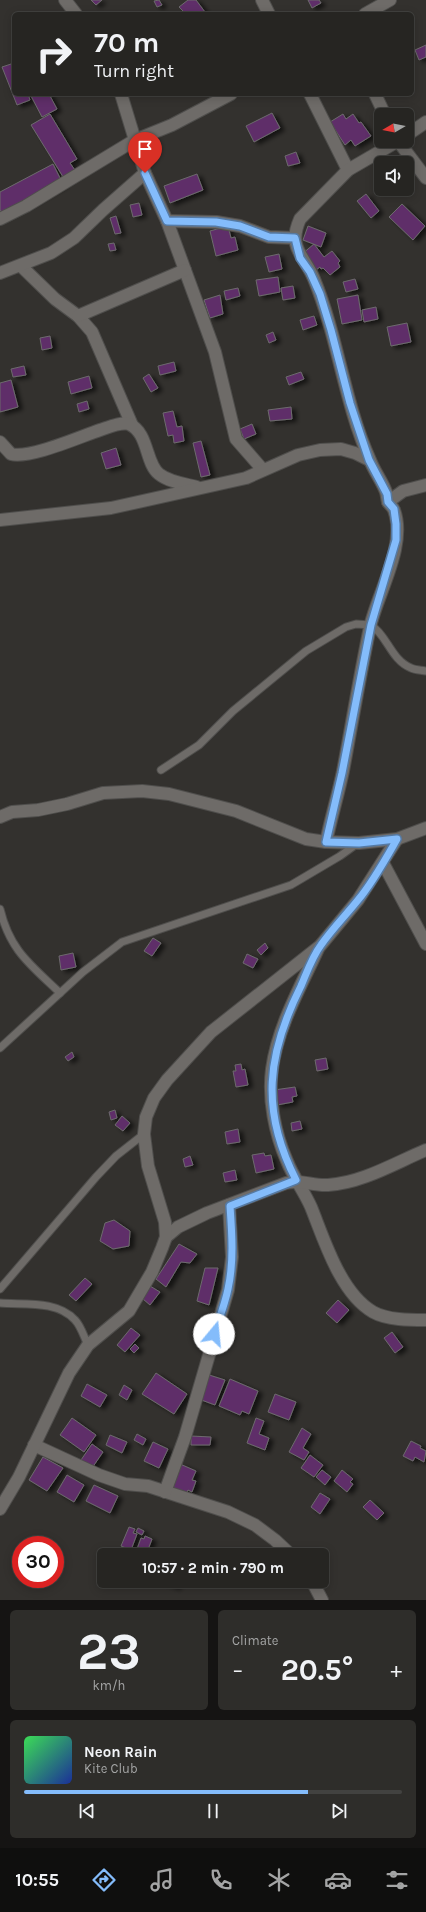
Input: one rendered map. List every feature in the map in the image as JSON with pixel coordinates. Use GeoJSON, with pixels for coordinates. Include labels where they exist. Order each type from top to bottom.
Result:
{"type":"FeatureCollection","features":[{"type":"Feature","properties":{"kind":"street"},"geometry":{"type":"LineString","coordinates":[[65,0],[74,12]]}},
{"type":"Feature","properties":{"kind":"street"},"geometry":{"type":"LineString","coordinates":[[262,0],[268,12]]}},
{"type":"Feature","properties":{"kind":"street"},"geometry":{"type":"LineString","coordinates":[[369,12],[390,0]]}},
{"type":"Feature","properties":{"kind":"street"},"geometry":{"type":"LineString","coordinates":[[122,96],[145,173],[167,221],[215,352],[236,439],[263,470]]}},
{"type":"Feature","properties":{"kind":"street"},"geometry":{"type":"LineString","coordinates":[[0,219],[26,206],[135,140],[172,125],[227,96]]}},
{"type":"Feature","properties":{"kind":"street"},"geometry":{"type":"LineString","coordinates":[[311,96],[348,170]]}},
{"type":"Feature","properties":{"kind":"street"},"geometry":{"type":"LineString","coordinates":[[375,96],[381,108]]}},
{"type":"Feature","properties":{"kind":"street"},"geometry":{"type":"LineString","coordinates":[[414,130],[426,122]]}},
{"type":"Feature","properties":{"kind":"street"},"geometry":{"type":"LineString","coordinates":[[326,842],[342,773],[371,625],[396,540],[394,509],[388,502],[387,494],[369,460],[350,403],[320,294],[310,272],[300,258],[295,238],[295,230],[300,219],[348,170],[386,148]]}},
{"type":"Feature","properties":{"kind":"street"},"geometry":{"type":"LineString","coordinates":[[403,148],[426,178]]}},
{"type":"Feature","properties":{"kind":"street"},"geometry":{"type":"LineString","coordinates":[[0,273],[51,253],[74,238],[145,173]]}},
{"type":"Feature","properties":{"kind":"street"},"geometry":{"type":"LineString","coordinates":[[167,221],[216,222],[240,226],[269,237],[295,238]]}},
{"type":"Feature","properties":{"kind":"street"},"geometry":{"type":"LineString","coordinates":[[21,266],[55,299],[78,316],[92,332],[132,425],[144,442],[157,473],[170,480],[200,488]]}},
{"type":"Feature","properties":{"kind":"street"},"geometry":{"type":"LineString","coordinates":[[78,316],[185,270]]}},
{"type":"Feature","properties":{"kind":"street"},"geometry":{"type":"LineString","coordinates":[[0,442],[11,454],[21,455],[36,452],[113,426],[126,423],[132,425]]}},
{"type":"Feature","properties":{"kind":"street"},"geometry":{"type":"LineString","coordinates":[[0,520],[111,508],[246,478],[298,455],[331,449],[341,449],[355,453],[369,460]]}},
{"type":"Feature","properties":{"kind":"street"},"geometry":{"type":"LineString","coordinates":[[388,502],[403,491],[426,485]]}},
{"type":"Feature","properties":{"kind":"street"},"geometry":{"type":"LineString","coordinates":[[0,817],[12,812],[38,810],[67,804],[103,793],[142,791],[169,794],[236,811],[306,839],[326,842],[359,843],[397,839],[426,828]]}},
{"type":"Feature","properties":{"kind":"street"},"geometry":{"type":"LineString","coordinates":[[0,1509],[69,1374],[88,1345],[129,1310],[152,1272],[166,1237],[165,1222],[148,1166],[144,1134],[146,1117],[154,1098],[167,1080],[211,1032],[320,946],[358,900],[397,839]]}},
{"type":"Feature","properties":{"kind":"street"},"geometry":{"type":"LineString","coordinates":[[383,863],[426,944]]}},
{"type":"Feature","properties":{"kind":"street"},"geometry":{"type":"LineString","coordinates":[[320,946],[288,1010],[278,1042],[272,1070],[272,1097],[275,1122],[286,1160],[307,1199],[335,1265],[347,1286],[360,1301],[373,1312],[395,1318],[426,1320]]}},
{"type":"Feature","properties":{"kind":"street"},"geometry":{"type":"LineString","coordinates":[[166,1237],[178,1227],[207,1213],[230,1206],[296,1180],[327,1185],[346,1182],[364,1177],[426,1150]]}},
{"type":"Feature","properties":{"kind":"street"},"geometry":{"type":"LineString","coordinates":[[165,1492],[185,1437],[228,1290],[232,1257],[230,1206]]}},
{"type":"Feature","properties":{"kind":"street"},"geometry":{"type":"LineString","coordinates":[[34,1445],[99,1475],[125,1484],[148,1486],[228,1512],[255,1525],[284,1548]]}},
{"type":"Feature","properties":{"kind":"street"},"geometry":{"type":"LineString","coordinates":[[316,1588],[322,1600]]}},
{"type":"Feature","properties":{"kind":"lane"},"geometry":{"type":"LineString","coordinates":[[161,770],[199,745],[234,711],[311,647],[346,627],[356,624],[371,625],[383,636],[401,662],[410,668],[426,672]]}},
{"type":"Feature","properties":{"kind":"lane"},"geometry":{"type":"LineString","coordinates":[[0,1048],[83,972],[122,942],[291,885],[359,843]]}},
{"type":"Feature","properties":{"kind":"lane"},"geometry":{"type":"LineString","coordinates":[[0,909],[10,937],[18,952],[60,994]]}},
{"type":"Feature","properties":{"kind":"lane"},"geometry":{"type":"LineString","coordinates":[[0,1289],[96,1177],[116,1156],[144,1134]]}},
{"type":"Feature","properties":{"kind":"lane"},"geometry":{"type":"LineString","coordinates":[[0,1303],[52,1306],[66,1312],[76,1320],[88,1345]]}},
{"type":"Feature","properties":{"kind":"building"},"geometry":{"type":"Polygon","coordinates":[[[91,0],[102,0],[96,5],[91,0]]]}},
{"type":"Feature","properties":{"kind":"building"},"geometry":{"type":"Polygon","coordinates":[[[159,0],[162,5],[157,7],[154,1],[159,0]]]}},
{"type":"Feature","properties":{"kind":"building"},"geometry":{"type":"Polygon","coordinates":[[[188,0],[196,0],[205,12],[184,12],[179,7],[188,0]]]}},
{"type":"Feature","properties":{"kind":"building"},"geometry":{"type":"Polygon","coordinates":[[[308,0],[319,0],[321,3],[312,8],[308,0]]]}},
{"type":"Feature","properties":{"kind":"building"},"geometry":{"type":"Polygon","coordinates":[[[426,45],[426,57],[419,60],[415,50],[426,45]]]}},
{"type":"Feature","properties":{"kind":"building"},"geometry":{"type":"Polygon","coordinates":[[[12,64],[12,92],[2,67],[12,64]]]}},
{"type":"Feature","properties":{"kind":"building"},"geometry":{"type":"Polygon","coordinates":[[[13,96],[29,96],[30,100],[17,105],[13,96]]]}},
{"type":"Feature","properties":{"kind":"building"},"geometry":{"type":"Polygon","coordinates":[[[31,96],[50,96],[57,109],[42,117],[31,96]]]}},
{"type":"Feature","properties":{"kind":"building"},"geometry":{"type":"Polygon","coordinates":[[[272,113],[280,128],[254,142],[246,126],[272,113]]]}},
{"type":"Feature","properties":{"kind":"building"},"geometry":{"type":"Polygon","coordinates":[[[50,114],[77,159],[70,163],[77,173],[65,180],[31,125],[50,114]]]}},
{"type":"Feature","properties":{"kind":"building"},"geometry":{"type":"Polygon","coordinates":[[[343,114],[346,119],[353,114],[371,136],[355,146],[351,140],[345,145],[330,122],[343,114]]]}},
{"type":"Feature","properties":{"kind":"building"},"geometry":{"type":"Polygon","coordinates":[[[296,152],[300,163],[288,166],[285,156],[296,152]]]}},
{"type":"Feature","properties":{"kind":"building"},"geometry":{"type":"Polygon","coordinates":[[[53,164],[63,184],[3,216],[0,210],[0,192],[53,164]]]}},
{"type":"Feature","properties":{"kind":"building"},"geometry":{"type":"Polygon","coordinates":[[[197,174],[203,190],[170,203],[164,186],[197,174]]]}},
{"type":"Feature","properties":{"kind":"building"},"geometry":{"type":"Polygon","coordinates":[[[366,194],[379,211],[371,218],[357,201],[366,194]]]}},
{"type":"Feature","properties":{"kind":"building"},"geometry":{"type":"Polygon","coordinates":[[[139,203],[142,215],[133,217],[130,205],[139,203]]]}},
{"type":"Feature","properties":{"kind":"building"},"geometry":{"type":"Polygon","coordinates":[[[402,204],[425,226],[413,240],[389,217],[402,204]]]}},
{"type":"Feature","properties":{"kind":"building"},"geometry":{"type":"Polygon","coordinates":[[[116,216],[121,233],[115,234],[110,218],[116,216]]]}},
{"type":"Feature","properties":{"kind":"building"},"geometry":{"type":"Polygon","coordinates":[[[228,226],[231,238],[235,237],[238,250],[216,256],[210,231],[228,226]]]}},
{"type":"Feature","properties":{"kind":"building"},"geometry":{"type":"Polygon","coordinates":[[[308,226],[326,233],[321,247],[303,240],[308,226]]]}},
{"type":"Feature","properties":{"kind":"building"},"geometry":{"type":"Polygon","coordinates":[[[114,243],[116,250],[110,251],[108,244],[114,243]]]}},
{"type":"Feature","properties":{"kind":"building"},"geometry":{"type":"Polygon","coordinates":[[[314,244],[324,257],[332,251],[340,261],[338,263],[340,267],[330,275],[323,268],[321,269],[320,267],[316,270],[302,254],[314,244]]]}},
{"type":"Feature","properties":{"kind":"building"},"geometry":{"type":"Polygon","coordinates":[[[279,254],[282,269],[269,272],[265,257],[279,254]]]}},
{"type":"Feature","properties":{"kind":"building"},"geometry":{"type":"Polygon","coordinates":[[[278,277],[280,292],[259,296],[256,280],[278,277]]]}},
{"type":"Feature","properties":{"kind":"building"},"geometry":{"type":"Polygon","coordinates":[[[355,279],[358,289],[346,292],[343,282],[355,279]]]}},
{"type":"Feature","properties":{"kind":"building"},"geometry":{"type":"Polygon","coordinates":[[[293,286],[295,298],[283,300],[281,288],[293,286]]]}},
{"type":"Feature","properties":{"kind":"building"},"geometry":{"type":"Polygon","coordinates":[[[238,288],[240,296],[226,300],[224,291],[238,288]]]}},
{"type":"Feature","properties":{"kind":"building"},"geometry":{"type":"Polygon","coordinates":[[[220,295],[223,314],[210,318],[204,300],[220,295]]]}},
{"type":"Feature","properties":{"kind":"building"},"geometry":{"type":"Polygon","coordinates":[[[358,295],[362,320],[342,324],[337,299],[358,295]]]}},
{"type":"Feature","properties":{"kind":"building"},"geometry":{"type":"Polygon","coordinates":[[[376,307],[378,319],[364,322],[362,310],[376,307]]]}},
{"type":"Feature","properties":{"kind":"building"},"geometry":{"type":"Polygon","coordinates":[[[314,316],[317,325],[303,330],[300,320],[314,316]]]}},
{"type":"Feature","properties":{"kind":"building"},"geometry":{"type":"Polygon","coordinates":[[[407,323],[411,342],[391,346],[387,327],[407,323]]]}},
{"type":"Feature","properties":{"kind":"building"},"geometry":{"type":"Polygon","coordinates":[[[273,332],[276,340],[269,343],[266,335],[273,332]]]}},
{"type":"Feature","properties":{"kind":"building"},"geometry":{"type":"Polygon","coordinates":[[[50,336],[52,348],[42,350],[40,338],[50,336]]]}},
{"type":"Feature","properties":{"kind":"building"},"geometry":{"type":"Polygon","coordinates":[[[174,362],[176,371],[160,375],[158,366],[174,362]]]}},
{"type":"Feature","properties":{"kind":"building"},"geometry":{"type":"Polygon","coordinates":[[[24,366],[26,375],[13,377],[11,369],[24,366]]]}},
{"type":"Feature","properties":{"kind":"building"},"geometry":{"type":"Polygon","coordinates":[[[301,372],[304,379],[289,385],[286,377],[301,372]]]}},
{"type":"Feature","properties":{"kind":"building"},"geometry":{"type":"Polygon","coordinates":[[[149,374],[158,388],[151,392],[143,378],[149,374]]]}},
{"type":"Feature","properties":{"kind":"building"},"geometry":{"type":"Polygon","coordinates":[[[89,376],[92,388],[71,394],[68,382],[89,376]]]}},
{"type":"Feature","properties":{"kind":"building"},"geometry":{"type":"Polygon","coordinates":[[[11,380],[18,407],[0,412],[0,383],[11,380]]]}},
{"type":"Feature","properties":{"kind":"building"},"geometry":{"type":"Polygon","coordinates":[[[87,401],[89,409],[79,412],[77,404],[87,401]]]}},
{"type":"Feature","properties":{"kind":"building"},"geometry":{"type":"Polygon","coordinates":[[[291,407],[292,419],[270,421],[268,410],[291,407]]]}},
{"type":"Feature","properties":{"kind":"building"},"geometry":{"type":"Polygon","coordinates":[[[173,411],[177,427],[182,426],[184,441],[174,443],[173,435],[168,436],[163,413],[173,411]]]}},
{"type":"Feature","properties":{"kind":"building"},"geometry":{"type":"Polygon","coordinates":[[[252,424],[256,434],[244,439],[240,429],[252,424]]]}},
{"type":"Feature","properties":{"kind":"building"},"geometry":{"type":"Polygon","coordinates":[[[201,441],[210,475],[201,477],[193,443],[201,441]]]}},
{"type":"Feature","properties":{"kind":"building"},"geometry":{"type":"Polygon","coordinates":[[[116,448],[121,465],[106,469],[101,453],[116,448]]]}},
{"type":"Feature","properties":{"kind":"building"},"geometry":{"type":"Polygon","coordinates":[[[153,938],[161,943],[152,956],[144,951],[153,938]]]}},
{"type":"Feature","properties":{"kind":"building"},"geometry":{"type":"Polygon","coordinates":[[[265,943],[268,948],[261,955],[257,950],[265,943]]]}},
{"type":"Feature","properties":{"kind":"building"},"geometry":{"type":"Polygon","coordinates":[[[73,953],[76,967],[61,970],[59,956],[73,953]]]}},
{"type":"Feature","properties":{"kind":"building"},"geometry":{"type":"Polygon","coordinates":[[[247,954],[258,959],[253,968],[243,963],[247,954]]]}},
{"type":"Feature","properties":{"kind":"building"},"geometry":{"type":"Polygon","coordinates":[[[72,1052],[74,1057],[68,1061],[65,1057],[72,1052]]]}},
{"type":"Feature","properties":{"kind":"building"},"geometry":{"type":"Polygon","coordinates":[[[326,1058],[328,1069],[317,1071],[315,1060],[326,1058]]]}},
{"type":"Feature","properties":{"kind":"building"},"geometry":{"type":"Polygon","coordinates":[[[241,1064],[242,1070],[245,1069],[248,1085],[236,1087],[233,1071],[236,1071],[235,1065],[241,1064]]]}},
{"type":"Feature","properties":{"kind":"building"},"geometry":{"type":"Polygon","coordinates":[[[295,1087],[297,1096],[292,1097],[293,1102],[277,1105],[274,1090],[295,1087]]]}},
{"type":"Feature","properties":{"kind":"building"},"geometry":{"type":"Polygon","coordinates":[[[115,1110],[117,1118],[111,1120],[109,1112],[115,1110]]]}},
{"type":"Feature","properties":{"kind":"building"},"geometry":{"type":"Polygon","coordinates":[[[122,1116],[130,1123],[123,1131],[115,1125],[122,1116]]]}},
{"type":"Feature","properties":{"kind":"building"},"geometry":{"type":"Polygon","coordinates":[[[300,1121],[302,1129],[292,1131],[291,1123],[300,1121]]]}},
{"type":"Feature","properties":{"kind":"building"},"geometry":{"type":"Polygon","coordinates":[[[238,1129],[240,1142],[227,1144],[225,1132],[238,1129]]]}},
{"type":"Feature","properties":{"kind":"building"},"geometry":{"type":"Polygon","coordinates":[[[264,1153],[265,1156],[271,1155],[274,1169],[256,1173],[252,1155],[264,1153]]]}},
{"type":"Feature","properties":{"kind":"building"},"geometry":{"type":"Polygon","coordinates":[[[190,1156],[193,1165],[185,1167],[183,1159],[190,1156]]]}},
{"type":"Feature","properties":{"kind":"building"},"geometry":{"type":"Polygon","coordinates":[[[235,1170],[237,1180],[225,1182],[223,1173],[235,1170]]]}},
{"type":"Feature","properties":{"kind":"building"},"geometry":{"type":"Polygon","coordinates":[[[114,1220],[130,1231],[129,1246],[113,1249],[100,1241],[105,1223],[114,1220]]]}},
{"type":"Feature","properties":{"kind":"building"},"geometry":{"type":"Polygon","coordinates":[[[179,1244],[197,1254],[190,1263],[181,1262],[166,1287],[156,1279],[179,1244]]]}},
{"type":"Feature","properties":{"kind":"building"},"geometry":{"type":"Polygon","coordinates":[[[205,1268],[218,1268],[209,1305],[197,1301],[205,1268]]]}},
{"type":"Feature","properties":{"kind":"building"},"geometry":{"type":"Polygon","coordinates":[[[85,1278],[92,1284],[76,1301],[69,1295],[85,1278]]]}},
{"type":"Feature","properties":{"kind":"building"},"geometry":{"type":"Polygon","coordinates":[[[150,1286],[160,1292],[150,1305],[143,1299],[150,1286]]]}},
{"type":"Feature","properties":{"kind":"building"},"geometry":{"type":"Polygon","coordinates":[[[338,1300],[349,1310],[337,1323],[326,1313],[338,1300]]]}},
{"type":"Feature","properties":{"kind":"building"},"geometry":{"type":"Polygon","coordinates":[[[131,1328],[140,1335],[125,1352],[117,1345],[131,1328]]]}},
{"type":"Feature","properties":{"kind":"building"},"geometry":{"type":"Polygon","coordinates":[[[392,1332],[403,1347],[395,1353],[384,1338],[392,1332]]]}},
{"type":"Feature","properties":{"kind":"building"},"geometry":{"type":"Polygon","coordinates":[[[135,1344],[139,1348],[134,1353],[130,1349],[135,1344]]]}},
{"type":"Feature","properties":{"kind":"building"},"geometry":{"type":"Polygon","coordinates":[[[156,1373],[187,1394],[174,1414],[142,1394],[156,1373]]]}},
{"type":"Feature","properties":{"kind":"building"},"geometry":{"type":"Polygon","coordinates":[[[206,1374],[225,1380],[215,1405],[196,1398],[206,1374]]]}},
{"type":"Feature","properties":{"kind":"building"},"geometry":{"type":"Polygon","coordinates":[[[230,1379],[258,1391],[249,1414],[242,1411],[240,1415],[219,1406],[230,1379]]]}},
{"type":"Feature","properties":{"kind":"building"},"geometry":{"type":"Polygon","coordinates":[[[87,1384],[107,1395],[100,1407],[81,1396],[87,1384]]]}},
{"type":"Feature","properties":{"kind":"building"},"geometry":{"type":"Polygon","coordinates":[[[124,1385],[132,1390],[127,1400],[119,1395],[124,1385]]]}},
{"type":"Feature","properties":{"kind":"building"},"geometry":{"type":"Polygon","coordinates":[[[275,1394],[296,1402],[289,1420],[268,1412],[275,1394]]]}},
{"type":"Feature","properties":{"kind":"building"},"geometry":{"type":"Polygon","coordinates":[[[72,1418],[96,1435],[84,1452],[60,1435],[72,1418]]]}},
{"type":"Feature","properties":{"kind":"building"},"geometry":{"type":"Polygon","coordinates":[[[256,1418],[264,1421],[259,1434],[269,1438],[265,1450],[247,1443],[256,1418]]]}},
{"type":"Feature","properties":{"kind":"building"},"geometry":{"type":"Polygon","coordinates":[[[302,1428],[311,1434],[303,1448],[309,1452],[304,1460],[289,1452],[302,1428]]]}},
{"type":"Feature","properties":{"kind":"building"},"geometry":{"type":"Polygon","coordinates":[[[137,1434],[146,1439],[143,1445],[134,1440],[137,1434]]]}},
{"type":"Feature","properties":{"kind":"building"},"geometry":{"type":"Polygon","coordinates":[[[110,1435],[127,1442],[122,1453],[106,1445],[110,1435]]]}},
{"type":"Feature","properties":{"kind":"building"},"geometry":{"type":"Polygon","coordinates":[[[191,1436],[211,1437],[210,1445],[191,1445],[191,1436]]]}},
{"type":"Feature","properties":{"kind":"building"},"geometry":{"type":"Polygon","coordinates":[[[411,1441],[421,1446],[420,1448],[426,1451],[424,1462],[415,1457],[413,1461],[403,1456],[411,1441]]]}},
{"type":"Feature","properties":{"kind":"building"},"geometry":{"type":"Polygon","coordinates":[[[153,1442],[168,1449],[159,1468],[144,1461],[153,1442]]]}},
{"type":"Feature","properties":{"kind":"building"},"geometry":{"type":"Polygon","coordinates":[[[92,1444],[103,1452],[92,1468],[81,1460],[92,1444]]]}},
{"type":"Feature","properties":{"kind":"building"},"geometry":{"type":"Polygon","coordinates":[[[310,1455],[323,1465],[314,1477],[301,1468],[310,1455]]]}},
{"type":"Feature","properties":{"kind":"building"},"geometry":{"type":"Polygon","coordinates":[[[43,1457],[63,1468],[47,1491],[29,1480],[43,1457]]]}},
{"type":"Feature","properties":{"kind":"building"},"geometry":{"type":"Polygon","coordinates":[[[180,1464],[196,1471],[192,1480],[196,1481],[192,1492],[188,1490],[186,1495],[172,1489],[180,1464]]]}},
{"type":"Feature","properties":{"kind":"building"},"geometry":{"type":"Polygon","coordinates":[[[322,1470],[331,1477],[325,1485],[316,1477],[322,1470]]]}},
{"type":"Feature","properties":{"kind":"building"},"geometry":{"type":"Polygon","coordinates":[[[342,1470],[353,1479],[350,1482],[353,1484],[347,1492],[334,1481],[342,1470]]]}},
{"type":"Feature","properties":{"kind":"building"},"geometry":{"type":"Polygon","coordinates":[[[67,1475],[84,1485],[74,1502],[57,1492],[67,1475]]]}},
{"type":"Feature","properties":{"kind":"building"},"geometry":{"type":"Polygon","coordinates":[[[94,1485],[118,1496],[110,1513],[86,1501],[94,1485]]]}},
{"type":"Feature","properties":{"kind":"building"},"geometry":{"type":"Polygon","coordinates":[[[320,1493],[330,1499],[320,1514],[311,1507],[320,1493]]]}},
{"type":"Feature","properties":{"kind":"building"},"geometry":{"type":"Polygon","coordinates":[[[370,1500],[384,1513],[377,1520],[363,1507],[370,1500]]]}},
{"type":"Feature","properties":{"kind":"building"},"geometry":{"type":"Polygon","coordinates":[[[129,1527],[135,1529],[133,1533],[137,1534],[132,1548],[121,1546],[129,1527]]]}},
{"type":"Feature","properties":{"kind":"building"},"geometry":{"type":"Polygon","coordinates":[[[138,1528],[144,1531],[142,1535],[136,1532],[138,1528]]]}},
{"type":"Feature","properties":{"kind":"building"},"geometry":{"type":"Polygon","coordinates":[[[145,1536],[152,1539],[149,1548],[137,1548],[141,1538],[144,1539],[145,1536]]]}},
{"type":"Feature","properties":{"kind":"route"},"geometry":{"type":"LineString","coordinates":[[145,173],[167,221],[216,222],[240,226],[269,237],[295,238],[300,258],[310,272],[320,294],[350,403],[369,460],[387,494],[388,502],[394,509],[396,524],[396,540],[371,625],[342,773],[326,842],[359,843],[397,839],[358,900],[320,946],[288,1010],[278,1042],[272,1070],[272,1097],[275,1122],[286,1160],[296,1180],[230,1206],[232,1239],[231,1272],[228,1290],[214,1334]]}}]}
